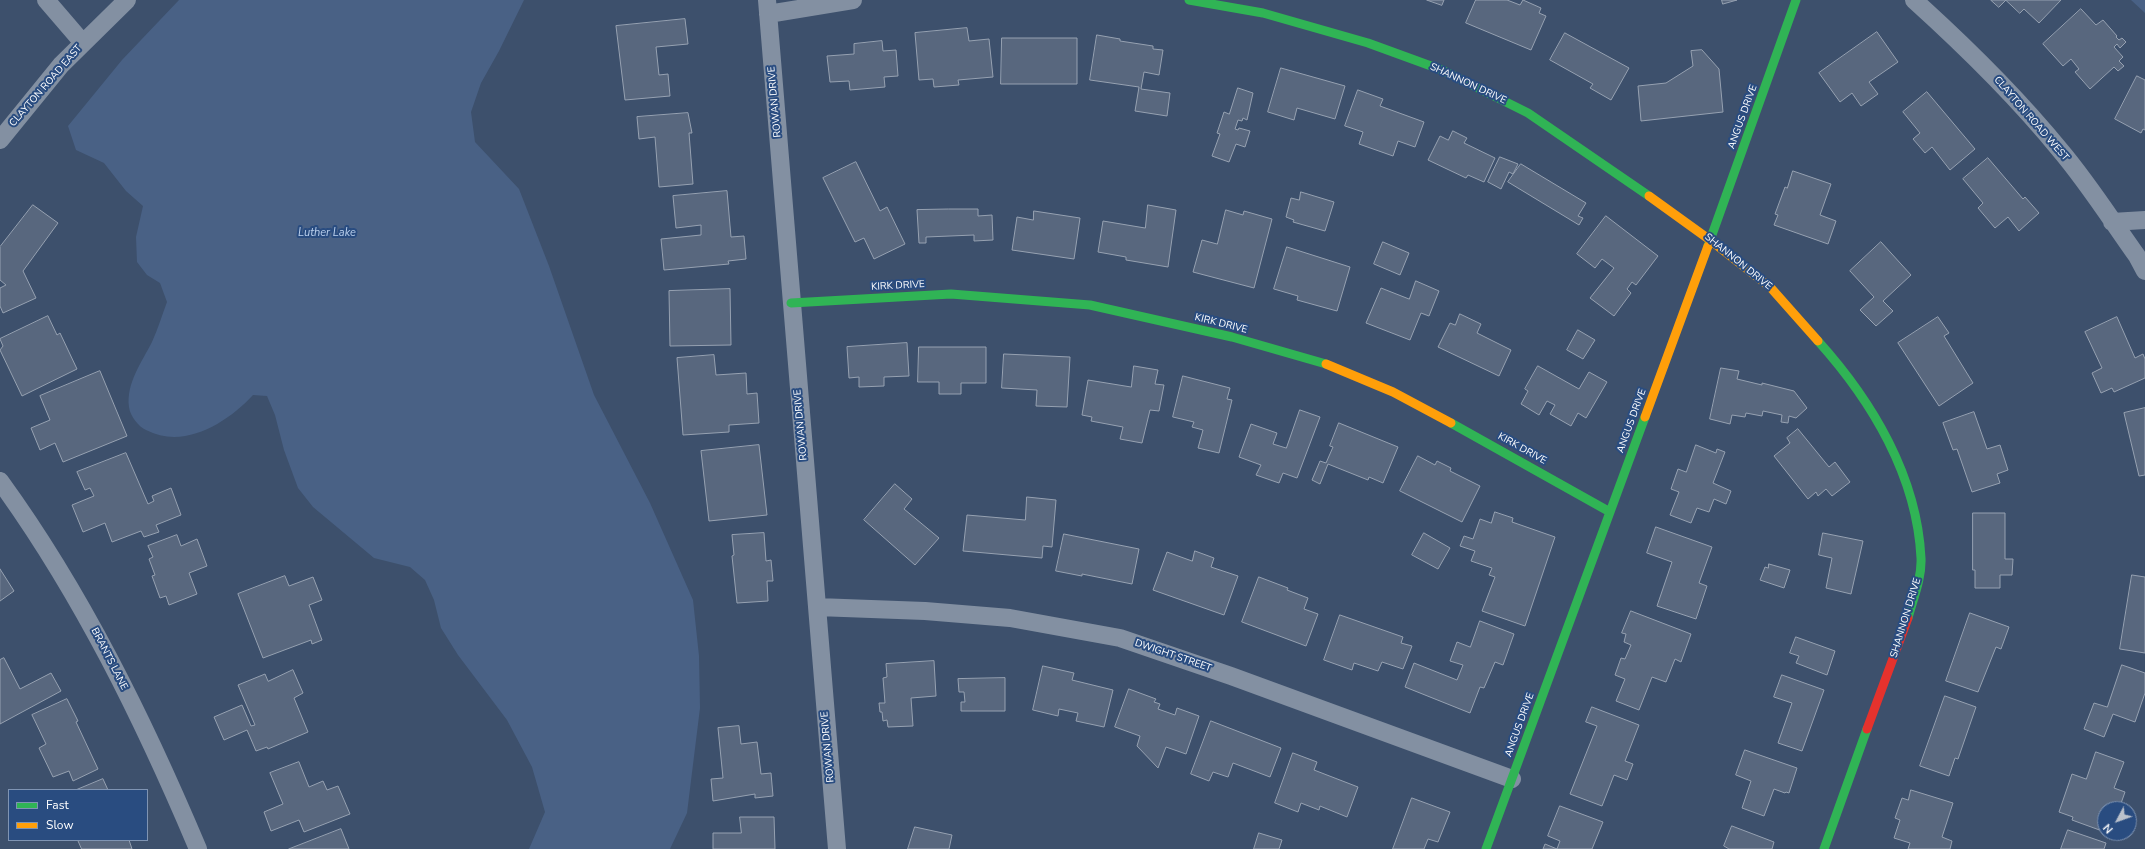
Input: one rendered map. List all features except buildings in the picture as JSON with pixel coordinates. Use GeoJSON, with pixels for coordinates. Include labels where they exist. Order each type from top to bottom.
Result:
{"type":"FeatureCollection","features":[{"type":"Feature","properties":{"kind":"street"},"geometry":{"type":"LineString","coordinates":[[46,0],[83,43]]}},
{"type":"Feature","properties":{"kind":"street","name":"CLAYTON ROAD EAST"},"geometry":{"type":"LineString","coordinates":[[0,140],[61,65],[127,0]]}},
{"type":"Feature","properties":{"kind":"street"},"geometry":{"type":"LineString","coordinates":[[767,7],[853,0]]}},
{"type":"Feature","properties":{"kind":"street","name":"SHANNON DRIVE"},"geometry":{"type":"LineString","coordinates":[[1189,0],[1263,13],[1368,43],[1442,70],[1528,113],[1628,180],[1710,240],[1771,288],[1829,353],[1870,408],[1894,450],[1915,514],[1921,559],[1918,582],[1908,617],[1824,849]]}},
{"type":"Feature","properties":{"kind":"street","name":"ANGUS DRIVE"},"geometry":{"type":"LineString","coordinates":[[1486,849],[1710,240],[1796,0]]}},
{"type":"Feature","properties":{"kind":"street","name":"CLAYTON ROAD WEST"},"geometry":{"type":"LineString","coordinates":[[1914,0],[1962,44],[2022,106],[2061,151],[2137,256],[2145,271]]}},
{"type":"Feature","properties":{"kind":"street","name":"ROWAN DRIVE"},"geometry":{"type":"LineString","coordinates":[[767,7],[837,849]]}},
{"type":"Feature","properties":{"kind":"street"},"geometry":{"type":"LineString","coordinates":[[2112,222],[2145,220]]}},
{"type":"Feature","properties":{"kind":"street","name":"KIRK DRIVE"},"geometry":{"type":"LineString","coordinates":[[791,303],[951,294],[1090,305],[1232,337],[1323,363],[1393,392],[1500,449],[1610,512]]}},
{"type":"Feature","properties":{"kind":"street","name":"BRANTS LANE"},"geometry":{"type":"LineString","coordinates":[[0,481],[25,515],[96,633],[162,765],[198,849]]}},
{"type":"Feature","properties":{"kind":"street","name":"DWIGHT STREET"},"geometry":{"type":"LineString","coordinates":[[817,607],[925,611],[1010,618],[1120,638],[1231,676],[1512,779]]}},
{"type":"Feature","properties":{"kind":"water","name":"Luther Lake"},"geometry":{"type":"Polygon","coordinates":[[[179,0],[524,0],[499,51],[481,83],[471,112],[475,142],[519,189],[549,266],[594,395],[650,503],[693,600],[699,656],[700,708],[687,813],[670,849],[529,849],[545,812],[532,767],[507,720],[458,655],[441,628],[434,600],[425,580],[410,567],[374,558],[313,507],[298,488],[284,450],[275,415],[267,396],[253,395],[231,415],[218,424],[190,435],[175,437],[160,435],[143,429],[133,417],[129,407],[132,381],[152,342],[167,302],[160,283],[147,275],[137,262],[136,237],[143,206],[126,191],[104,163],[76,150],[68,126],[122,60],[179,0]]]}},
{"type":"Feature","properties":{"kind":"water"},"geometry":{"type":"Polygon","coordinates":[[[2131,0],[2145,0],[2145,13],[2131,0]]]}},
{"type":"Feature","properties":{"kind":"traffic: fast"},"geometry":{"type":"LineString","coordinates":[[1189,0],[1263,13],[1368,43],[1442,70],[1528,113],[1649,196]]}},
{"type":"Feature","properties":{"kind":"traffic: fast"},"geometry":{"type":"LineString","coordinates":[[1708,246],[1796,0]]}},
{"type":"Feature","properties":{"kind":"traffic: fast"},"geometry":{"type":"LineString","coordinates":[[791,303],[951,294],[1090,305],[1232,337],[1326,364]]}},
{"type":"Feature","properties":{"kind":"traffic: fast"},"geometry":{"type":"LineString","coordinates":[[1818,341],[1838,364],[1873,414],[1901,469],[1911,498],[1918,528],[1921,566],[1919,581],[1908,618]]}},
{"type":"Feature","properties":{"kind":"traffic: fast"},"geometry":{"type":"LineString","coordinates":[[1486,849],[1645,417]]}},
{"type":"Feature","properties":{"kind":"traffic: fast"},"geometry":{"type":"LineString","coordinates":[[1451,423],[1610,512]]}},
{"type":"Feature","properties":{"kind":"traffic: fast"},"geometry":{"type":"LineString","coordinates":[[1824,849],[1867,729]]}},
{"type":"Feature","properties":{"kind":"traffic: slow"},"geometry":{"type":"LineString","coordinates":[[1649,196],[1710,240],[1771,288],[1818,341]]}},
{"type":"Feature","properties":{"kind":"traffic: slow"},"geometry":{"type":"LineString","coordinates":[[1645,417],[1708,246]]}},
{"type":"Feature","properties":{"kind":"traffic: slow"},"geometry":{"type":"LineString","coordinates":[[1326,364],[1393,392],[1451,423]]}},
{"type":"Feature","properties":{"kind":"traffic: jam"},"geometry":{"type":"LineString","coordinates":[[1867,729],[1908,618]]}}]}
